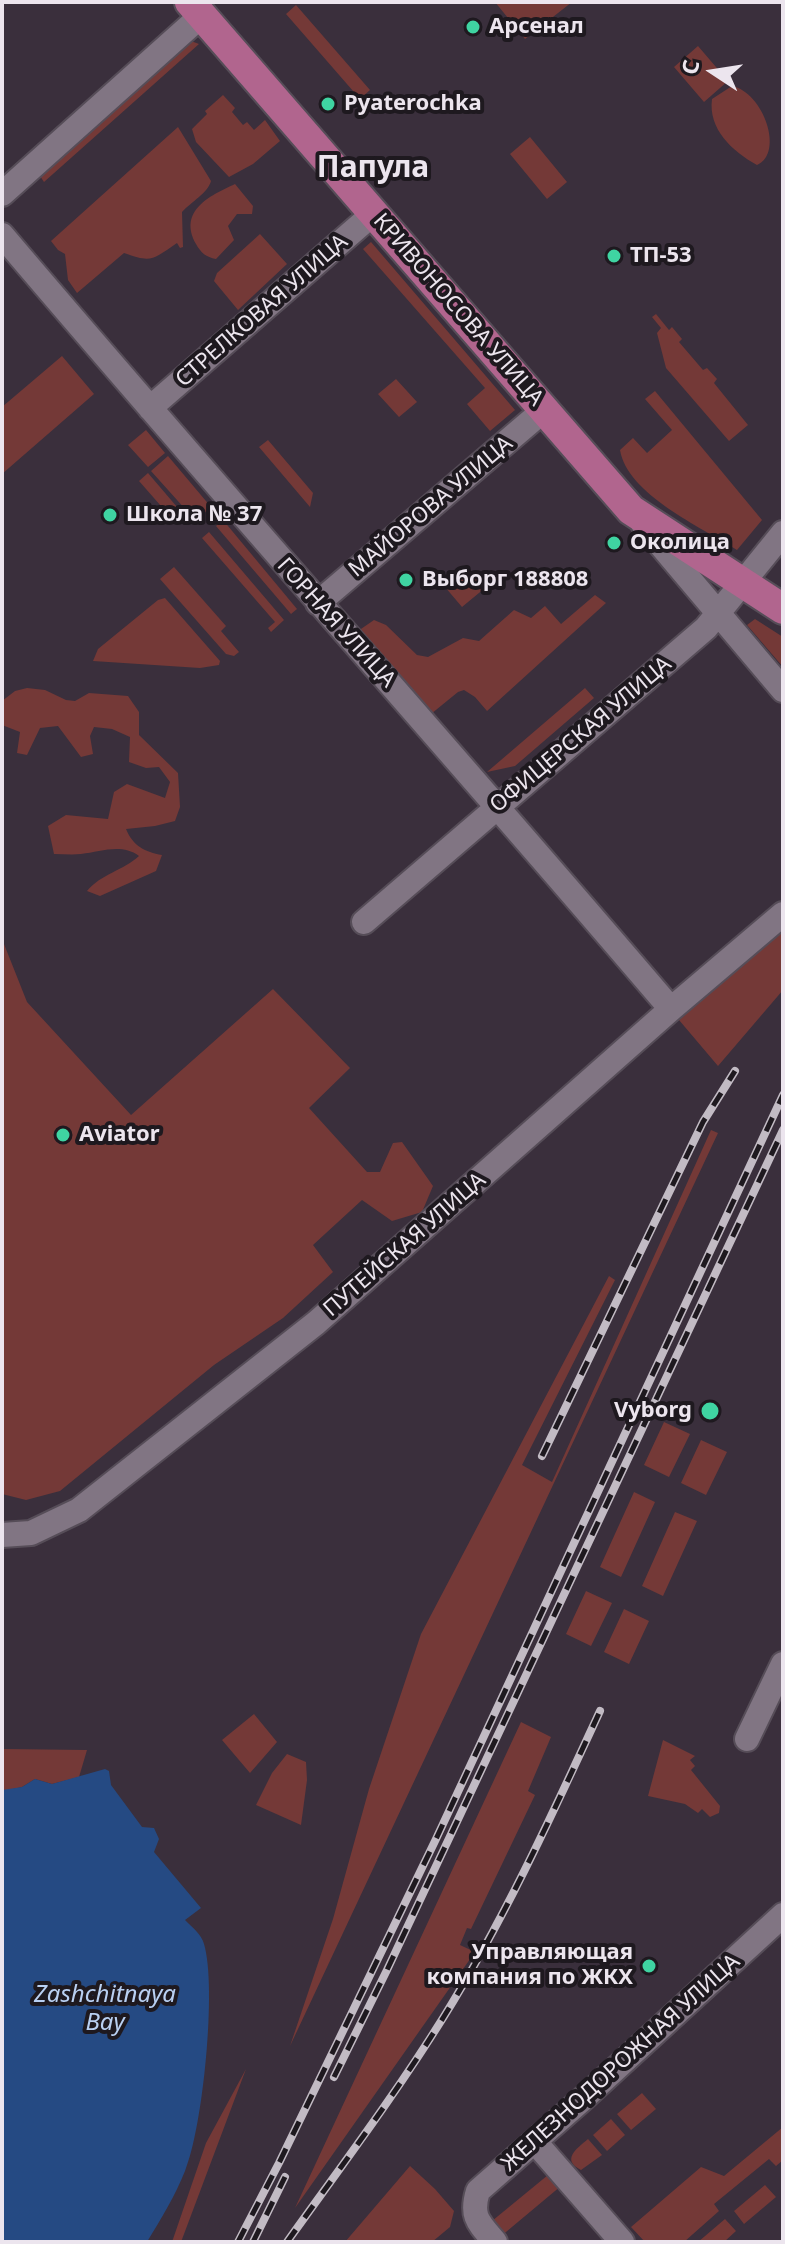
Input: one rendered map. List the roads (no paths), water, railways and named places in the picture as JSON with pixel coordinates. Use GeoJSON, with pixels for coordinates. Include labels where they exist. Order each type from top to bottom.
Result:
{"type":"FeatureCollection","features":[{"type":"Feature","properties":{"kind":"main road","name":"КРИВОНОСОВА УЛИЦА"},"geometry":{"type":"LineString","coordinates":[[196,9],[631,510],[743,583],[782,603]]}},
{"type":"Feature","properties":{"kind":"street"},"geometry":{"type":"LineString","coordinates":[[2,194],[196,9]]}},
{"type":"Feature","properties":{"kind":"street","name":"СТРЕЛКОВАЯ УЛИЦА"},"geometry":{"type":"LineString","coordinates":[[150,408],[374,213]]}},
{"type":"Feature","properties":{"kind":"street","name":"ГОРНАЯ УЛИЦА"},"geometry":{"type":"LineString","coordinates":[[2,235],[671,1009]]}},
{"type":"Feature","properties":{"kind":"street","name":"МАЙОРОВА УЛИЦА"},"geometry":{"type":"LineString","coordinates":[[318,603],[544,410]]}},
{"type":"Feature","properties":{"kind":"street","name":"КРИВОНОСОВА УЛИЦА"},"geometry":{"type":"LineString","coordinates":[[631,510],[783,690]]}},
{"type":"Feature","properties":{"kind":"street","name":"ОФИЦЕРСКАЯ УЛИЦА"},"geometry":{"type":"LineString","coordinates":[[364,922],[706,628],[783,533]]}},
{"type":"Feature","properties":{"kind":"street","name":"ПУТЕЙСКАЯ УЛИЦА"},"geometry":{"type":"LineString","coordinates":[[2,1535],[31,1533],[79,1510],[316,1323],[783,914]]}},
{"type":"Feature","properties":{"kind":"street"},"geometry":{"type":"LineString","coordinates":[[747,1739],[782,1671]]}},
{"type":"Feature","properties":{"kind":"street","name":"ЖЕЛЕЗНОДОРОЖНАЯ УЛИЦА"},"geometry":{"type":"LineString","coordinates":[[495,2242],[475,2217],[473,2206],[478,2191],[783,1915]]}},
{"type":"Feature","properties":{"kind":"street"},"geometry":{"type":"LineString","coordinates":[[535,2142],[622,2242]]}},
{"type":"Feature","properties":{"kind":"water","name":"Zashchitnaya Bay"},"geometry":{"type":"Polygon","coordinates":[[[105,1769],[109,1771],[111,1785],[142,1827],[154,1828],[159,1839],[154,1852],[201,1908],[185,1920],[203,1941],[209,1992],[206,2058],[192,2151],[177,2189],[147,2242],[2,2242],[2,1790],[22,1787],[35,1779],[52,1784],[105,1769]]]}},
{"type":"Feature","properties":{"kind":"railway"},"geometry":{"type":"LineString","coordinates":[[542,1456],[703,1122],[735,1071]]}},
{"type":"Feature","properties":{"kind":"railway"},"geometry":{"type":"LineString","coordinates":[[238,2242],[436,1839],[783,1095]]}},
{"type":"Feature","properties":{"kind":"railway"},"geometry":{"type":"LineString","coordinates":[[334,2077],[783,1130]]}},
{"type":"Feature","properties":{"kind":"railway"},"geometry":{"type":"LineString","coordinates":[[287,2242],[406,2075],[465,1981],[526,1867],[600,1711]]}},
{"type":"Feature","properties":{"kind":"railway"},"geometry":{"type":"LineString","coordinates":[[253,2242],[285,2177]]}},
{"type":"Feature","properties":{"kind":"place","name":"Арсенал"},"geometry":{"type":"Point","coordinates":[473,27]}},
{"type":"Feature","properties":{"kind":"place","name":"Pyaterochka"},"geometry":{"type":"Point","coordinates":[328,104]}},
{"type":"Feature","properties":{"kind":"place","name":"ТП-53"},"geometry":{"type":"Point","coordinates":[614,256]}},
{"type":"Feature","properties":{"kind":"place","name":"Школа № 37"},"geometry":{"type":"Point","coordinates":[110,515]}},
{"type":"Feature","properties":{"kind":"place","name":"Околица"},"geometry":{"type":"Point","coordinates":[614,543]}},
{"type":"Feature","properties":{"kind":"place","name":"Выборг 188808"},"geometry":{"type":"Point","coordinates":[406,580]}},
{"type":"Feature","properties":{"kind":"place","name":"Aviator"},"geometry":{"type":"Point","coordinates":[63,1135]}},
{"type":"Feature","properties":{"kind":"place","name":"Vyborg"},"geometry":{"type":"Point","coordinates":[710,1411]}},
{"type":"Feature","properties":{"kind":"place","name":"Управляющая компания по ЖКХ"},"geometry":{"type":"Point","coordinates":[649,1966]}},
{"type":"Feature","properties":{"kind":"district","name":"Папула"},"geometry":{"type":"Point","coordinates":[373,168]}}]}
